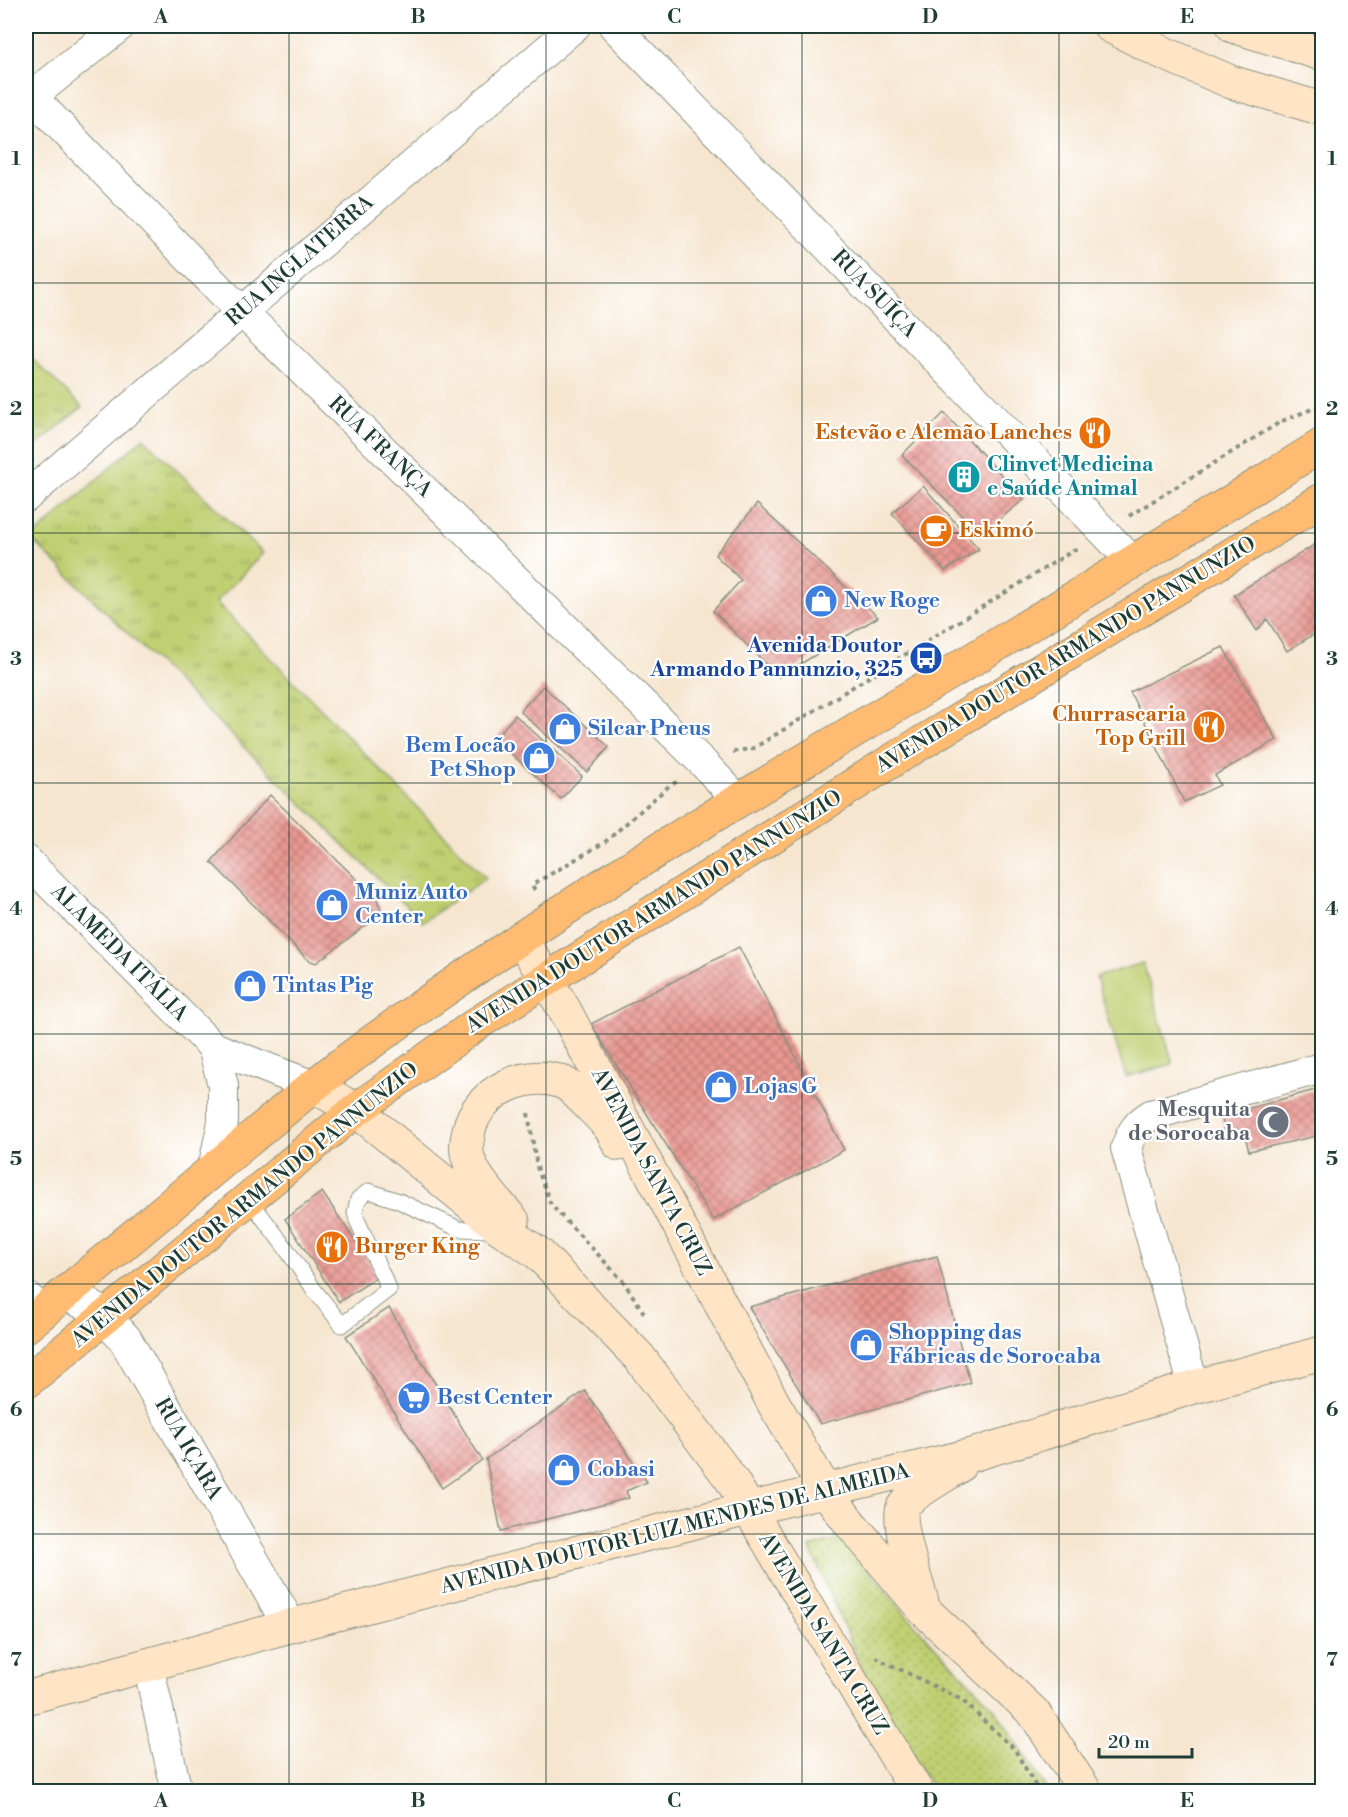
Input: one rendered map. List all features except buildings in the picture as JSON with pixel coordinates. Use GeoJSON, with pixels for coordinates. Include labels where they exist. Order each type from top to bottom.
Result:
{"type":"FeatureCollection","features":[{"type":"Feature","properties":{"kind":"main road"},"geometry":{"type":"LineString","coordinates":[[1110,26],[1159,51],[1231,82],[1323,109]]}},
{"type":"Feature","properties":{"kind":"main road"},"geometry":{"type":"LineString","coordinates":[[1233,26],[1323,54]]}},
{"type":"Feature","properties":{"kind":"main road","name":"AVENIDA DOUTOR ARMANDO PANNUNZIO"},"geometry":{"type":"LineString","coordinates":[[39,1307],[354,1055],[551,918],[738,800],[1134,563],[1323,445]]}},
{"type":"Feature","properties":{"kind":"main road","name":"AVENIDA DOUTOR ARMANDO PANNUNZIO"},"geometry":{"type":"LineString","coordinates":[[26,1382],[356,1110],[478,1023],[894,760],[1323,500]]}},
{"type":"Feature","properties":{"kind":"main road","name":"AVENIDA SANTA CRUZ"},"geometry":{"type":"LineString","coordinates":[[522,938],[546,978],[774,1404],[826,1491],[849,1522],[924,1610],[1034,1713],[1086,1791]]}},
{"type":"Feature","properties":{"kind":"main road"},"geometry":{"type":"LineString","coordinates":[[538,1253],[474,1172],[468,1159],[466,1144],[478,1106],[498,1090],[522,1081],[544,1079],[566,1084],[610,1127],[747,1375],[774,1404]]}},
{"type":"Feature","properties":{"kind":"main road","name":"AVENIDA SANTA CRUZ"},"geometry":{"type":"LineString","coordinates":[[314,1086],[356,1110],[500,1228],[538,1253],[639,1357],[731,1479],[917,1791]]}},
{"type":"Feature","properties":{"kind":"main road","name":"AVENIDA DOUTOR LUIZ MENDES DE ALMEIDA"},"geometry":{"type":"LineString","coordinates":[[26,1698],[290,1626],[749,1509],[975,1455],[1194,1387],[1323,1353]]}},
{"type":"Feature","properties":{"kind":"main road"},"geometry":{"type":"LineString","coordinates":[[924,1610],[902,1528],[903,1508],[911,1498],[975,1455]]}},
{"type":"Feature","properties":{"kind":"street"},"geometry":{"type":"LineString","coordinates":[[28,94],[120,26]]}},
{"type":"Feature","properties":{"kind":"street","name":"RUA INGLATERRA"},"geometry":{"type":"LineString","coordinates":[[26,497],[575,26]]}},
{"type":"Feature","properties":{"kind":"street","name":"RUA SUÍÇA"},"geometry":{"type":"LineString","coordinates":[[614,26],[1134,563]]}},
{"type":"Feature","properties":{"kind":"street","name":"RUA FRANÇA"},"geometry":{"type":"LineString","coordinates":[[28,94],[242,311],[738,800]]}},
{"type":"Feature","properties":{"kind":"street","name":"ALAMEDA ITÁLIA"},"geometry":{"type":"LineString","coordinates":[[26,860],[213,1047],[314,1086]]}},
{"type":"Feature","properties":{"kind":"street"},"geometry":{"type":"LineString","coordinates":[[213,1047],[223,1085],[223,1122],[213,1169]]}},
{"type":"Feature","properties":{"kind":"street"},"geometry":{"type":"LineString","coordinates":[[1194,1387],[1126,1148],[1130,1137],[1143,1120],[1151,1115],[1323,1068]]}},
{"type":"Feature","properties":{"kind":"street","name":"RUA IÇARA"},"geometry":{"type":"LineString","coordinates":[[39,1307],[83,1301],[104,1316],[125,1339],[290,1626]]}},
{"type":"Feature","properties":{"kind":"street"},"geometry":{"type":"LineString","coordinates":[[148,1665],[177,1791]]}},
{"type":"Feature","properties":{"kind":"lane"},"geometry":{"type":"LineString","coordinates":[[248,1198],[315,1291],[342,1324],[389,1289],[355,1213],[358,1199],[369,1191],[399,1201],[459,1228],[494,1230],[500,1228]]}},
{"type":"Feature","properties":{"kind":"path"},"geometry":{"type":"LineString","coordinates":[[551,918],[532,885],[605,842],[670,785],[686,778],[723,754],[754,748],[1282,421],[1323,405]]}},
{"type":"Feature","properties":{"kind":"path"},"geometry":{"type":"LineString","coordinates":[[522,1081],[537,1167],[551,1205],[623,1281],[649,1320]]}},
{"type":"Feature","properties":{"kind":"path"},"geometry":{"type":"LineString","coordinates":[[866,1653],[962,1700],[1015,1750],[1039,1791]]}},
{"type":"Feature","properties":{"kind":"green space"},"geometry":{"type":"Polygon","coordinates":[[[26,353],[82,407],[26,454],[26,353]]]}},
{"type":"Feature","properties":{"kind":"green space"},"geometry":{"type":"Polygon","coordinates":[[[143,438],[263,553],[216,602],[486,878],[423,922],[31,539],[143,438]]]}},
{"type":"Feature","properties":{"kind":"green space"},"geometry":{"type":"Polygon","coordinates":[[[1143,963],[1173,1064],[1126,1077],[1096,977],[1143,963]]]}},
{"type":"Feature","properties":{"kind":"green space"},"geometry":{"type":"Polygon","coordinates":[[[842,1538],[914,1624],[994,1708],[1048,1791],[934,1791],[865,1675],[810,1548],[842,1538]]]}},
{"type":"Feature","properties":{"kind":"place","name":"Estevão e Alemão Lanches"},"geometry":{"type":"Point","coordinates":[1095,433]}},
{"type":"Feature","properties":{"kind":"place","name":"Clinvet Medicina e Saúde Animal"},"geometry":{"type":"Point","coordinates":[964,477]}},
{"type":"Feature","properties":{"kind":"place","name":"Eskimó"},"geometry":{"type":"Point","coordinates":[936,531]}},
{"type":"Feature","properties":{"kind":"place","name":"New Roge"},"geometry":{"type":"Point","coordinates":[821,601]}},
{"type":"Feature","properties":{"kind":"place","name":"Avenida Doutor Armando Pannunzio, 325"},"geometry":{"type":"Point","coordinates":[926,658]}},
{"type":"Feature","properties":{"kind":"place","name":"Churrascaria Top Grill"},"geometry":{"type":"Point","coordinates":[1209,727]}},
{"type":"Feature","properties":{"kind":"place","name":"Silcar Pneus"},"geometry":{"type":"Point","coordinates":[565,729]}},
{"type":"Feature","properties":{"kind":"place","name":"Bem Locão Pet Shop"},"geometry":{"type":"Point","coordinates":[539,758]}},
{"type":"Feature","properties":{"kind":"place","name":"Muniz Auto Center"},"geometry":{"type":"Point","coordinates":[332,905]}},
{"type":"Feature","properties":{"kind":"place","name":"Tintas Pig"},"geometry":{"type":"Point","coordinates":[250,986]}},
{"type":"Feature","properties":{"kind":"place","name":"Lojas G"},"geometry":{"type":"Point","coordinates":[721,1087]}},
{"type":"Feature","properties":{"kind":"place","name":"Mesquita de Sorocaba"},"geometry":{"type":"Point","coordinates":[1273,1122]}},
{"type":"Feature","properties":{"kind":"place","name":"Burger King"},"geometry":{"type":"Point","coordinates":[332,1247]}},
{"type":"Feature","properties":{"kind":"place","name":"Shopping das Fábricas de Sorocaba"},"geometry":{"type":"Point","coordinates":[866,1345]}},
{"type":"Feature","properties":{"kind":"place","name":"Best Center"},"geometry":{"type":"Point","coordinates":[414,1398]}},
{"type":"Feature","properties":{"kind":"place","name":"Cobasi"},"geometry":{"type":"Point","coordinates":[564,1470]}}]}
